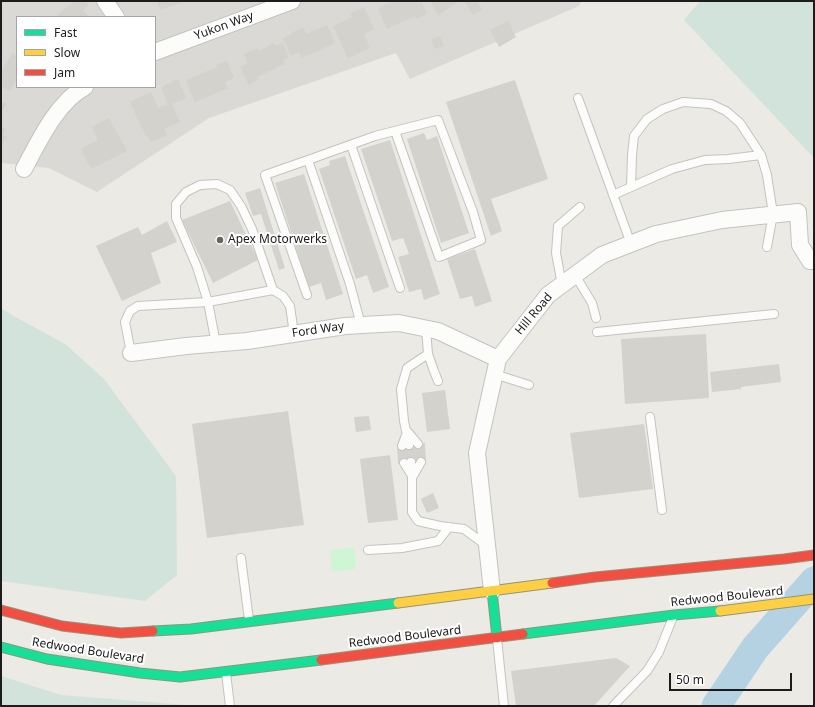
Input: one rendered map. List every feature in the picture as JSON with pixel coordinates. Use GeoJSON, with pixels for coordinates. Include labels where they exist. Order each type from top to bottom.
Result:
{"type":"FeatureCollection","features":[{"type":"Feature","properties":{"kind":"main road","name":"Redwood Boulevard"},"geometry":{"type":"LineString","coordinates":[[1,610],[62,626],[121,633],[191,629],[595,577],[814,555]]}},
{"type":"Feature","properties":{"kind":"main road"},"geometry":{"type":"LineString","coordinates":[[492,591],[496,638]]}},
{"type":"Feature","properties":{"kind":"main road","name":"Redwood Boulevard"},"geometry":{"type":"LineString","coordinates":[[1,647],[47,659],[140,673],[180,676],[276,666],[674,615],[814,599]]}},
{"type":"Feature","properties":{"kind":"street"},"geometry":{"type":"LineString","coordinates":[[105,1],[115,16]]}},
{"type":"Feature","properties":{"kind":"street","name":"Yukon Way"},"geometry":{"type":"LineString","coordinates":[[156,52],[292,1]]}},
{"type":"Feature","properties":{"kind":"street"},"geometry":{"type":"LineString","coordinates":[[24,169],[52,119],[76,92],[83,88]]}},
{"type":"Feature","properties":{"kind":"street","name":"Hill Road"},"geometry":{"type":"LineString","coordinates":[[492,591],[477,453],[496,367],[548,294],[602,255],[656,234],[722,220],[798,212],[800,245],[810,261],[814,261]]}},
{"type":"Feature","properties":{"kind":"street","name":"Ford Way"},"geometry":{"type":"LineString","coordinates":[[131,354],[186,346],[247,341],[345,326],[399,323],[438,331],[496,367]]}},
{"type":"Feature","properties":{"kind":"lane"},"geometry":{"type":"LineString","coordinates":[[578,98],[631,244]]}},
{"type":"Feature","properties":{"kind":"lane"},"geometry":{"type":"LineString","coordinates":[[631,187],[634,136],[647,119],[663,109],[683,102],[712,104],[726,111],[740,123],[761,155],[767,175],[773,214],[767,248]]}},
{"type":"Feature","properties":{"kind":"lane"},"geometry":{"type":"LineString","coordinates":[[307,295],[265,175],[375,136],[438,120],[473,212],[481,240],[439,257],[395,131]]}},
{"type":"Feature","properties":{"kind":"lane"},"geometry":{"type":"LineString","coordinates":[[351,145],[400,288]]}},
{"type":"Feature","properties":{"kind":"lane"},"geometry":{"type":"LineString","coordinates":[[613,195],[672,169],[705,160],[761,155]]}},
{"type":"Feature","properties":{"kind":"lane"},"geometry":{"type":"LineString","coordinates":[[308,160],[350,284],[361,325]]}},
{"type":"Feature","properties":{"kind":"lane"},"geometry":{"type":"LineString","coordinates":[[216,344],[208,302],[197,267],[176,218],[176,204],[186,192],[200,185],[217,184],[230,190],[241,206],[252,229],[273,290],[283,296],[290,306],[294,334]]}},
{"type":"Feature","properties":{"kind":"lane"},"geometry":{"type":"LineString","coordinates":[[562,285],[556,252],[558,226],[580,207]]}},
{"type":"Feature","properties":{"kind":"lane"},"geometry":{"type":"LineString","coordinates":[[575,275],[592,303],[596,318]]}},
{"type":"Feature","properties":{"kind":"lane"},"geometry":{"type":"LineString","coordinates":[[131,354],[126,322],[130,311],[138,306],[208,302],[273,290]]}},
{"type":"Feature","properties":{"kind":"lane"},"geometry":{"type":"LineString","coordinates":[[597,332],[774,314]]}},
{"type":"Feature","properties":{"kind":"lane"},"geometry":{"type":"LineString","coordinates":[[426,329],[428,354],[438,381]]}},
{"type":"Feature","properties":{"kind":"lane"},"geometry":{"type":"LineString","coordinates":[[418,444],[407,431],[404,421],[401,389],[407,368],[428,354]]}},
{"type":"Feature","properties":{"kind":"lane"},"geometry":{"type":"LineString","coordinates":[[496,367],[529,385]]}},
{"type":"Feature","properties":{"kind":"lane"},"geometry":{"type":"LineString","coordinates":[[650,417],[662,510]]}},
{"type":"Feature","properties":{"kind":"lane"},"geometry":{"type":"LineString","coordinates":[[405,445],[407,431]]}},
{"type":"Feature","properties":{"kind":"lane"},"geometry":{"type":"LineString","coordinates":[[412,476],[421,462]]}},
{"type":"Feature","properties":{"kind":"lane"},"geometry":{"type":"LineString","coordinates":[[408,463],[412,476],[412,512],[418,521],[464,530],[487,546]]}},
{"type":"Feature","properties":{"kind":"lane"},"geometry":{"type":"LineString","coordinates":[[368,550],[402,548],[438,541],[449,527]]}},
{"type":"Feature","properties":{"kind":"lane"},"geometry":{"type":"LineString","coordinates":[[241,558],[250,622]]}},
{"type":"Feature","properties":{"kind":"lane"},"geometry":{"type":"LineString","coordinates":[[613,706],[647,671],[658,652],[674,615]]}},
{"type":"Feature","properties":{"kind":"lane"},"geometry":{"type":"LineString","coordinates":[[496,638],[504,706]]}},
{"type":"Feature","properties":{"kind":"lane"},"geometry":{"type":"LineString","coordinates":[[226,672],[230,706]]}},
{"type":"Feature","properties":{"kind":"shaded area"},"geometry":{"type":"Polygon","coordinates":[[[1,1],[581,1],[579,6],[410,79],[396,53],[209,118],[97,192],[49,168],[1,163],[1,1]]]}},
{"type":"Feature","properties":{"kind":"shaded area"},"geometry":{"type":"Polygon","coordinates":[[[700,1],[814,1],[814,158],[684,20],[700,1]]]}},
{"type":"Feature","properties":{"kind":"shaded area"},"geometry":{"type":"Polygon","coordinates":[[[1,308],[65,344],[104,379],[176,476],[177,575],[145,601],[1,581],[1,308]]]}},
{"type":"Feature","properties":{"kind":"shaded area"},"geometry":{"type":"Polygon","coordinates":[[[1,676],[61,695],[188,706],[1,706],[1,676]]]}},
{"type":"Feature","properties":{"kind":"green space"},"geometry":{"type":"Polygon","coordinates":[[[354,547],[356,569],[332,572],[330,550],[354,547]]]}},
{"type":"Feature","properties":{"kind":"building"},"geometry":{"type":"Polygon","coordinates":[[[74,1],[85,1],[89,5],[83,10],[88,16],[56,16],[74,1]]]}},
{"type":"Feature","properties":{"kind":"building"},"geometry":{"type":"Polygon","coordinates":[[[157,1],[186,1],[160,10],[157,1]]]}},
{"type":"Feature","properties":{"kind":"building"},"geometry":{"type":"Polygon","coordinates":[[[393,1],[421,1],[427,14],[416,19],[415,16],[387,29],[378,8],[393,1]]]}},
{"type":"Feature","properties":{"kind":"building"},"geometry":{"type":"Polygon","coordinates":[[[430,1],[460,1],[438,15],[430,1]]]}},
{"type":"Feature","properties":{"kind":"building"},"geometry":{"type":"Polygon","coordinates":[[[464,1],[477,1],[482,9],[473,15],[464,1]]]}},
{"type":"Feature","properties":{"kind":"building"},"geometry":{"type":"Polygon","coordinates":[[[364,7],[374,29],[364,34],[370,48],[348,58],[333,26],[352,17],[350,13],[364,7]]]}},
{"type":"Feature","properties":{"kind":"building"},"geometry":{"type":"Polygon","coordinates":[[[508,21],[516,37],[499,47],[490,30],[508,21]]]}},
{"type":"Feature","properties":{"kind":"building"},"geometry":{"type":"Polygon","coordinates":[[[327,25],[335,43],[302,58],[299,52],[291,56],[283,39],[303,27],[306,34],[327,25]]]}},
{"type":"Feature","properties":{"kind":"building"},"geometry":{"type":"Polygon","coordinates":[[[440,36],[444,46],[435,49],[431,40],[440,36]]]}},
{"type":"Feature","properties":{"kind":"building"},"geometry":{"type":"Polygon","coordinates":[[[274,43],[276,46],[283,43],[289,57],[283,60],[285,64],[257,77],[258,80],[249,85],[240,67],[248,63],[244,54],[257,48],[259,51],[274,43]]]}},
{"type":"Feature","properties":{"kind":"building"},"geometry":{"type":"Polygon","coordinates":[[[13,53],[16,55],[16,82],[10,91],[1,86],[1,71],[13,53]]]}},
{"type":"Feature","properties":{"kind":"building"},"geometry":{"type":"Polygon","coordinates":[[[227,61],[234,78],[225,82],[228,88],[195,102],[186,80],[217,67],[216,65],[227,61]]]}},
{"type":"Feature","properties":{"kind":"building"},"geometry":{"type":"Polygon","coordinates":[[[178,79],[186,98],[172,104],[180,122],[164,129],[167,135],[151,142],[148,136],[146,137],[130,102],[151,92],[158,108],[168,104],[161,87],[178,79]]]}},
{"type":"Feature","properties":{"kind":"building"},"geometry":{"type":"Polygon","coordinates":[[[515,80],[548,179],[491,199],[502,231],[491,236],[446,102],[515,80]]]}},
{"type":"Feature","properties":{"kind":"building"},"geometry":{"type":"Polygon","coordinates":[[[1,101],[7,104],[1,113],[1,101]]]}},
{"type":"Feature","properties":{"kind":"building"},"geometry":{"type":"Polygon","coordinates":[[[109,118],[127,151],[91,169],[81,149],[98,140],[92,127],[109,118]]]}},
{"type":"Feature","properties":{"kind":"building"},"geometry":{"type":"Polygon","coordinates":[[[1,126],[6,129],[3,134],[7,137],[1,146],[1,126]]]}},
{"type":"Feature","properties":{"kind":"building"},"geometry":{"type":"Polygon","coordinates":[[[424,133],[427,140],[437,136],[469,233],[441,243],[407,139],[424,133]]]}},
{"type":"Feature","properties":{"kind":"building"},"geometry":{"type":"Polygon","coordinates":[[[390,140],[440,294],[424,300],[421,289],[409,292],[398,257],[409,254],[403,238],[392,241],[361,149],[390,140]]]}},
{"type":"Feature","properties":{"kind":"building"},"geometry":{"type":"Polygon","coordinates":[[[345,156],[389,287],[373,293],[367,275],[356,279],[319,169],[330,165],[329,161],[345,156]]]}},
{"type":"Feature","properties":{"kind":"building"},"geometry":{"type":"Polygon","coordinates":[[[304,174],[343,294],[326,300],[321,283],[309,287],[275,183],[304,174]]]}},
{"type":"Feature","properties":{"kind":"building"},"geometry":{"type":"Polygon","coordinates":[[[260,188],[285,268],[279,270],[261,214],[253,216],[245,193],[260,188]]]}},
{"type":"Feature","properties":{"kind":"building","name":"Apex Motorwerks"},"geometry":{"type":"Polygon","coordinates":[[[230,201],[258,260],[213,283],[182,220],[230,201]]]}},
{"type":"Feature","properties":{"kind":"building"},"geometry":{"type":"Polygon","coordinates":[[[167,221],[177,242],[151,253],[161,283],[122,301],[96,246],[138,227],[142,235],[167,221]]]}},
{"type":"Feature","properties":{"kind":"building"},"geometry":{"type":"Polygon","coordinates":[[[475,249],[492,301],[475,307],[472,296],[460,299],[447,259],[475,249]]]}},
{"type":"Feature","properties":{"kind":"building"},"geometry":{"type":"Polygon","coordinates":[[[706,334],[709,398],[625,404],[621,339],[706,334]]]}},
{"type":"Feature","properties":{"kind":"building"},"geometry":{"type":"Polygon","coordinates":[[[779,364],[781,382],[712,392],[710,372],[779,364]]]}},
{"type":"Feature","properties":{"kind":"building"},"geometry":{"type":"Polygon","coordinates":[[[445,390],[450,429],[427,432],[422,393],[445,390]]]}},
{"type":"Feature","properties":{"kind":"building"},"geometry":{"type":"Polygon","coordinates":[[[288,411],[304,525],[207,538],[192,424],[288,411]]]}},
{"type":"Feature","properties":{"kind":"building"},"geometry":{"type":"Polygon","coordinates":[[[369,416],[371,430],[356,432],[354,417],[369,416]]]}},
{"type":"Feature","properties":{"kind":"building"},"geometry":{"type":"Polygon","coordinates":[[[644,424],[653,489],[579,498],[570,433],[644,424]]]}},
{"type":"Feature","properties":{"kind":"building"},"geometry":{"type":"Polygon","coordinates":[[[425,443],[426,461],[398,464],[397,446],[425,443]]]}},
{"type":"Feature","properties":{"kind":"building"},"geometry":{"type":"Polygon","coordinates":[[[390,455],[398,520],[368,523],[360,459],[390,455]]]}},
{"type":"Feature","properties":{"kind":"building"},"geometry":{"type":"Polygon","coordinates":[[[433,493],[439,508],[427,513],[421,499],[433,493]]]}},
{"type":"Feature","properties":{"kind":"building"},"geometry":{"type":"Polygon","coordinates":[[[616,658],[630,666],[594,706],[516,706],[511,671],[616,658]]]}},
{"type":"Feature","properties":{"kind":"waterway"},"geometry":{"type":"LineString","coordinates":[[716,706],[755,648],[814,581]]}},
{"type":"Feature","properties":{"kind":"traffic: fast"},"geometry":{"type":"LineString","coordinates":[[492,591],[497,638]]}},
{"type":"Feature","properties":{"kind":"traffic: fast"},"geometry":{"type":"LineString","coordinates":[[153,631],[191,629],[398,603]]}},
{"type":"Feature","properties":{"kind":"traffic: fast"},"geometry":{"type":"LineString","coordinates":[[523,634],[674,615],[720,611]]}},
{"type":"Feature","properties":{"kind":"traffic: fast"},"geometry":{"type":"LineString","coordinates":[[1,647],[47,659],[140,673],[180,677],[321,660]]}},
{"type":"Feature","properties":{"kind":"traffic: slow"},"geometry":{"type":"LineString","coordinates":[[398,603],[552,583]]}},
{"type":"Feature","properties":{"kind":"traffic: slow"},"geometry":{"type":"LineString","coordinates":[[720,611],[814,599]]}},
{"type":"Feature","properties":{"kind":"traffic: jam"},"geometry":{"type":"LineString","coordinates":[[552,583],[595,577],[814,555]]}},
{"type":"Feature","properties":{"kind":"traffic: jam"},"geometry":{"type":"LineString","coordinates":[[1,610],[62,626],[121,633],[153,631]]}},
{"type":"Feature","properties":{"kind":"traffic: jam"},"geometry":{"type":"LineString","coordinates":[[321,660],[523,634]]}},
{"type":"Feature","properties":{"kind":"place","name":"Apex Motorwerks"},"geometry":{"type":"Point","coordinates":[220,240]}}]}
